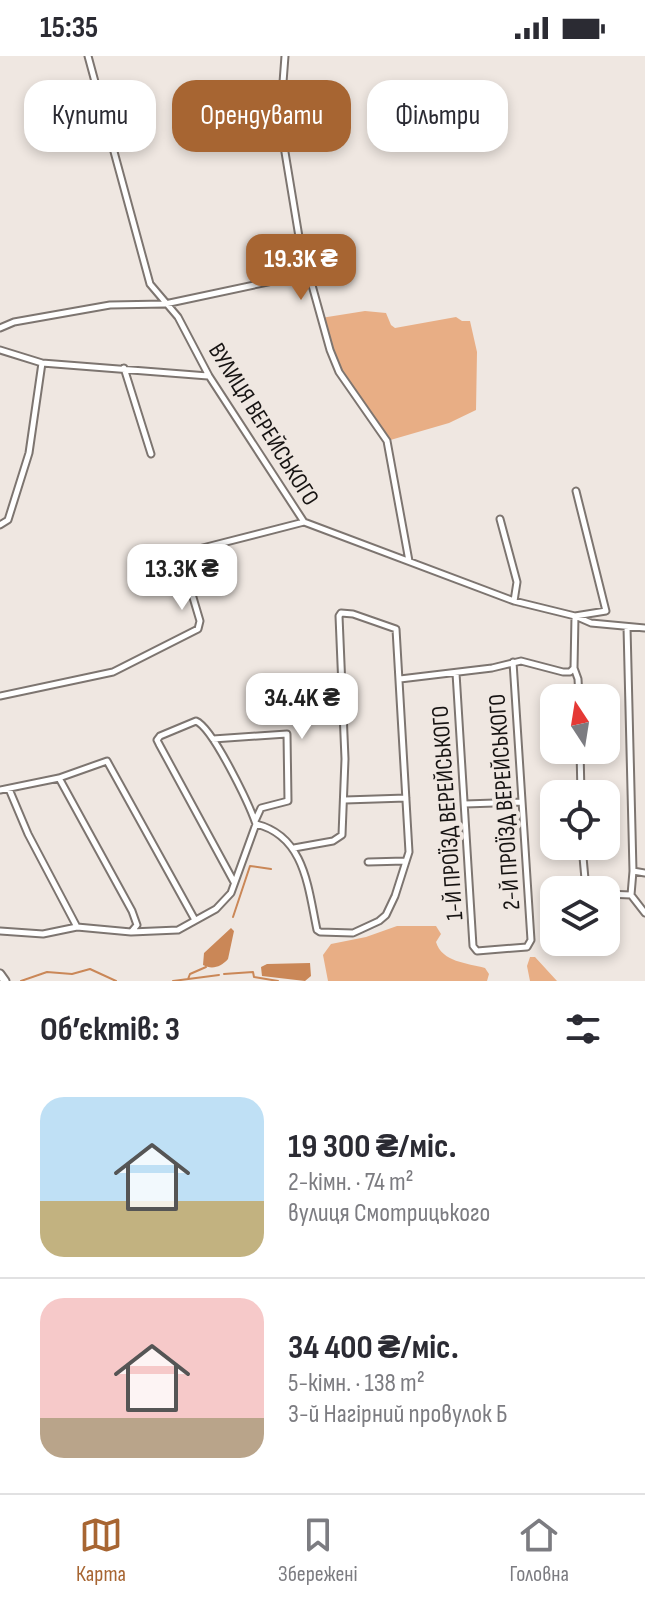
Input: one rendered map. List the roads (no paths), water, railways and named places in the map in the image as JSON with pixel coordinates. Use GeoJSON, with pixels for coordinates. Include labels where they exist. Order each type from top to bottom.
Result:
{"type":"FeatureCollection","features":[{"type":"Feature","properties":{"kind":"main road"},"geometry":{"type":"LineString","coordinates":[[0,974],[5,981]]}},
{"type":"Feature","properties":{"kind":"street","name":"ВУЛИЦЯ ВЕРЕЙСЬКОГО"},"geometry":{"type":"LineString","coordinates":[[88,56],[150,284],[178,317],[209,376],[304,522],[514,601],[591,623],[645,628]]}},
{"type":"Feature","properties":{"kind":"street"},"geometry":{"type":"LineString","coordinates":[[285,56],[280,122],[304,267],[302,274]]}},
{"type":"Feature","properties":{"kind":"street"},"geometry":{"type":"LineString","coordinates":[[0,328],[14,322],[110,305],[165,304],[302,274],[310,278],[339,372],[387,441],[409,562]]}},
{"type":"Feature","properties":{"kind":"street"},"geometry":{"type":"LineString","coordinates":[[0,350],[42,363],[209,376]]}},
{"type":"Feature","properties":{"kind":"street"},"geometry":{"type":"LineString","coordinates":[[0,525],[8,520],[29,453],[42,363]]}},
{"type":"Feature","properties":{"kind":"street"},"geometry":{"type":"LineString","coordinates":[[124,368],[151,454]]}},
{"type":"Feature","properties":{"kind":"street"},"geometry":{"type":"LineString","coordinates":[[576,491],[606,611],[575,616],[574,668],[578,684]]}},
{"type":"Feature","properties":{"kind":"street"},"geometry":{"type":"LineString","coordinates":[[500,519],[517,582],[514,601]]}},
{"type":"Feature","properties":{"kind":"street"},"geometry":{"type":"LineString","coordinates":[[0,696],[113,672],[198,629],[200,621],[181,557],[183,553],[304,522]]}},
{"type":"Feature","properties":{"kind":"street"},"geometry":{"type":"LineString","coordinates":[[256,824],[275,831],[294,848],[304,869],[317,930],[353,933],[371,927],[386,915],[409,852],[396,629],[341,613],[345,800],[342,835],[338,839],[294,848]]}},
{"type":"Feature","properties":{"kind":"street"},"geometry":{"type":"LineString","coordinates":[[627,627],[631,895],[645,913]]}},
{"type":"Feature","properties":{"kind":"street"},"geometry":{"type":"LineString","coordinates":[[400,679],[507,666],[513,662],[529,662],[563,672],[574,668]]}},
{"type":"Feature","properties":{"kind":"street","name":"2-Й ПРОЇЗД ВЕРЕЙСЬКОГО"},"geometry":{"type":"LineString","coordinates":[[477,951],[527,947],[531,940],[513,662]]}},
{"type":"Feature","properties":{"kind":"street","name":"1-Й ПРОЇЗД ВЕРЕЙСЬКОГО"},"geometry":{"type":"LineString","coordinates":[[456,673],[473,946],[477,951]]}},
{"type":"Feature","properties":{"kind":"street"},"geometry":{"type":"LineString","coordinates":[[234,883],[157,740],[160,736],[196,721],[205,726],[250,807],[256,824]]}},
{"type":"Feature","properties":{"kind":"street"},"geometry":{"type":"LineString","coordinates":[[0,931],[43,934],[77,927],[131,932],[178,930],[223,902],[231,893],[256,824],[257,812],[261,808],[288,801],[287,734],[213,739]]}},
{"type":"Feature","properties":{"kind":"street"},"geometry":{"type":"LineString","coordinates":[[0,790],[59,778],[107,761],[124,786],[195,920]]}},
{"type":"Feature","properties":{"kind":"street"},"geometry":{"type":"LineString","coordinates":[[59,778],[132,911],[137,925],[131,932]]}},
{"type":"Feature","properties":{"kind":"street"},"geometry":{"type":"LineString","coordinates":[[9,789],[33,844],[77,927]]}},
{"type":"Feature","properties":{"kind":"street"},"geometry":{"type":"LineString","coordinates":[[345,800],[406,798]]}},
{"type":"Feature","properties":{"kind":"street"},"geometry":{"type":"LineString","coordinates":[[465,804],[522,802]]}},
{"type":"Feature","properties":{"kind":"street"},"geometry":{"type":"LineString","coordinates":[[250,807],[257,812]]}},
{"type":"Feature","properties":{"kind":"street"},"geometry":{"type":"LineString","coordinates":[[368,862],[405,861]]}},
{"type":"Feature","properties":{"kind":"street"},"geometry":{"type":"LineString","coordinates":[[633,871],[645,873]]}},
{"type":"Feature","properties":{"kind":"street"},"geometry":{"type":"LineString","coordinates":[[620,895],[631,895]]}},
{"type":"Feature","properties":{"kind":"waterway"},"geometry":{"type":"LineString","coordinates":[[233,917],[250,866],[271,869]]}},
{"type":"Feature","properties":{"kind":"waterway"},"geometry":{"type":"LineString","coordinates":[[188,979],[190,974],[206,967]]}},
{"type":"Feature","properties":{"kind":"waterway"},"geometry":{"type":"LineString","coordinates":[[21,981],[47,972],[72,974],[90,969],[116,981]]}},
{"type":"Feature","properties":{"kind":"waterway"},"geometry":{"type":"LineString","coordinates":[[224,974],[253,972],[254,977],[278,981]]}},
{"type":"Feature","properties":{"kind":"waterway"},"geometry":{"type":"LineString","coordinates":[[173,981],[219,975]]}}]}
